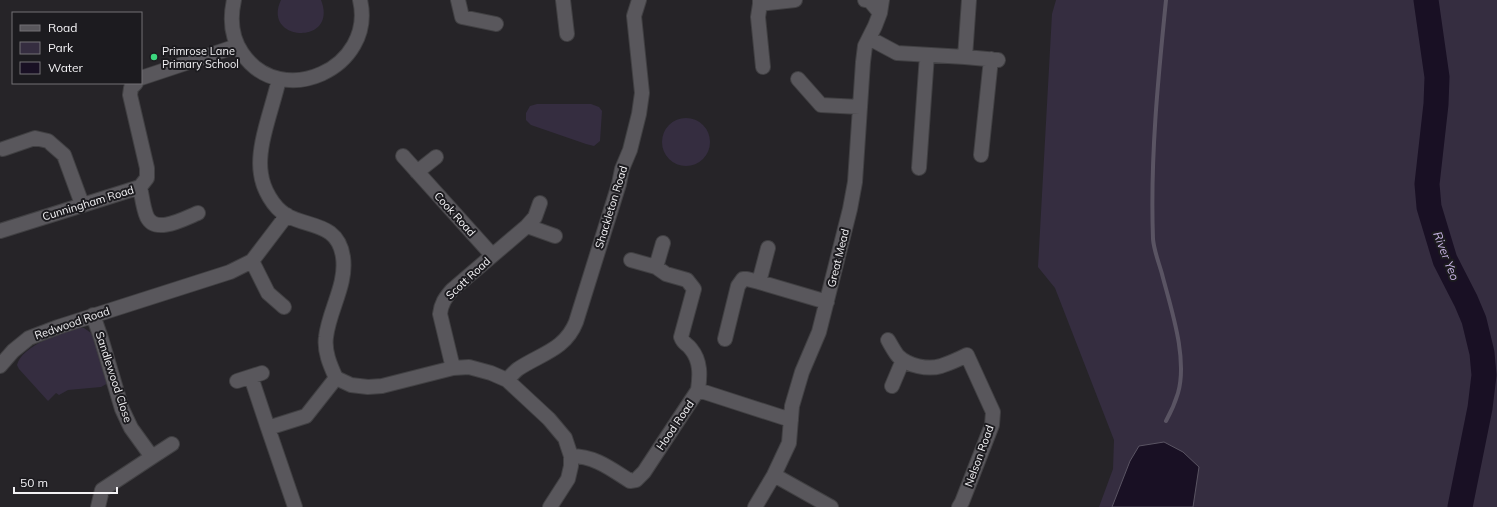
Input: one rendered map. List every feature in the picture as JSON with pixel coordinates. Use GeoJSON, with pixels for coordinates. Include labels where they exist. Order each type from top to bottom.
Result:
{"type":"FeatureCollection","features":[{"type":"Feature","properties":{"kind":"street"},"geometry":{"type":"LineString","coordinates":[[234,0],[231,12],[232,29],[237,46],[247,60],[264,74],[279,79],[297,80],[314,77],[324,72],[342,60],[350,52],[362,26],[362,8],[360,0]]}},
{"type":"Feature","properties":{"kind":"street"},"geometry":{"type":"LineString","coordinates":[[458,0],[462,17],[496,24]]}},
{"type":"Feature","properties":{"kind":"street"},"geometry":{"type":"LineString","coordinates":[[563,0],[568,34]]}},
{"type":"Feature","properties":{"kind":"street","name":"Shackleton Road"},"geometry":{"type":"LineString","coordinates":[[507,380],[518,370],[566,340],[572,332],[576,322],[619,184],[622,169],[630,150],[639,114],[642,93],[634,16],[639,0]]}},
{"type":"Feature","properties":{"kind":"street"},"geometry":{"type":"LineString","coordinates":[[763,67],[758,17],[760,2],[795,0]]}},
{"type":"Feature","properties":{"kind":"street"},"geometry":{"type":"LineString","coordinates":[[866,0],[881,7]]}},
{"type":"Feature","properties":{"kind":"street"},"geometry":{"type":"LineString","coordinates":[[965,57],[968,0]]}},
{"type":"Feature","properties":{"kind":"street","name":"Great Mead"},"geometry":{"type":"LineString","coordinates":[[756,507],[774,475],[789,443],[792,406],[802,372],[819,332],[827,302],[855,182],[865,46],[881,7]]}},
{"type":"Feature","properties":{"kind":"street"},"geometry":{"type":"LineString","coordinates":[[869,38],[897,53],[994,60],[981,155]]}},
{"type":"Feature","properties":{"kind":"street"},"geometry":{"type":"LineString","coordinates":[[142,78],[237,46]]}},
{"type":"Feature","properties":{"kind":"street"},"geometry":{"type":"LineString","coordinates":[[919,168],[928,55]]}},
{"type":"Feature","properties":{"kind":"street"},"geometry":{"type":"LineString","coordinates":[[279,79],[265,134],[261,156],[261,174],[266,191],[276,206],[287,215],[322,228],[332,234],[340,247],[343,256],[344,272],[326,336],[328,357],[336,378],[351,385],[368,387],[382,386],[453,368],[469,367],[507,380],[549,419],[565,438],[571,456],[571,466],[568,479],[550,507]]}},
{"type":"Feature","properties":{"kind":"street"},"geometry":{"type":"LineString","coordinates":[[798,79],[821,104],[860,107]]}},
{"type":"Feature","properties":{"kind":"street","name":"Cunningham Road"},"geometry":{"type":"LineString","coordinates":[[0,231],[140,187],[147,178],[147,168],[130,95],[131,88],[135,84]]}},
{"type":"Feature","properties":{"kind":"street"},"geometry":{"type":"LineString","coordinates":[[3,148],[35,138],[48,141],[64,155],[82,204]]}},
{"type":"Feature","properties":{"kind":"street","name":"Cook Road"},"geometry":{"type":"LineString","coordinates":[[403,156],[492,256]]}},
{"type":"Feature","properties":{"kind":"street"},"geometry":{"type":"LineString","coordinates":[[417,172],[436,157]]}},
{"type":"Feature","properties":{"kind":"street"},"geometry":{"type":"LineString","coordinates":[[140,187],[148,218],[155,224],[162,226],[170,224],[198,213]]}},
{"type":"Feature","properties":{"kind":"street","name":"Scott Road"},"geometry":{"type":"LineString","coordinates":[[453,368],[440,314],[440,306],[452,290],[527,226],[535,217],[540,203]]}},
{"type":"Feature","properties":{"kind":"street"},"geometry":{"type":"LineString","coordinates":[[284,307],[268,293],[252,261],[287,215]]}},
{"type":"Feature","properties":{"kind":"street"},"geometry":{"type":"LineString","coordinates":[[527,226],[555,236]]}},
{"type":"Feature","properties":{"kind":"street"},"geometry":{"type":"LineString","coordinates":[[656,267],[663,243]]}},
{"type":"Feature","properties":{"kind":"street"},"geometry":{"type":"LineString","coordinates":[[759,282],[768,248]]}},
{"type":"Feature","properties":{"kind":"street"},"geometry":{"type":"LineString","coordinates":[[631,260],[656,267],[666,274],[687,280],[694,289],[681,337],[683,343],[691,348],[698,360],[700,375],[698,390]]}},
{"type":"Feature","properties":{"kind":"street","name":"Redwood Road"},"geometry":{"type":"LineString","coordinates":[[0,366],[13,351],[29,338],[93,315],[230,272],[252,261]]}},
{"type":"Feature","properties":{"kind":"street"},"geometry":{"type":"LineString","coordinates":[[725,339],[740,282],[743,279],[759,282],[827,302]]}},
{"type":"Feature","properties":{"kind":"street","name":"Sandlewood Close"},"geometry":{"type":"LineString","coordinates":[[93,315],[102,338],[122,409],[131,428],[152,457]]}},
{"type":"Feature","properties":{"kind":"street"},"geometry":{"type":"LineString","coordinates":[[888,340],[896,354],[903,360],[892,386]]}},
{"type":"Feature","properties":{"kind":"street","name":"Nelson Road"},"geometry":{"type":"LineString","coordinates":[[903,360],[911,364],[929,367],[940,366],[967,355],[993,412],[992,425],[959,507]]}},
{"type":"Feature","properties":{"kind":"street"},"geometry":{"type":"LineString","coordinates":[[250,377],[295,507]]}},
{"type":"Feature","properties":{"kind":"street"},"geometry":{"type":"LineString","coordinates":[[268,428],[306,416],[336,378]]}},
{"type":"Feature","properties":{"kind":"street","name":"Hood Road"},"geometry":{"type":"LineString","coordinates":[[571,456],[582,456],[594,460],[630,481],[636,480],[644,472],[698,390],[791,420]]}},
{"type":"Feature","properties":{"kind":"street"},"geometry":{"type":"LineString","coordinates":[[98,507],[102,490],[172,444]]}},
{"type":"Feature","properties":{"kind":"street"},"geometry":{"type":"LineString","coordinates":[[774,475],[831,507]]}},
{"type":"Feature","properties":{"kind":"green space"},"geometry":{"type":"Polygon","coordinates":[[[281,0],[321,0],[324,15],[320,25],[311,31],[300,33],[290,31],[281,24],[278,14],[281,0]]]}},
{"type":"Feature","properties":{"kind":"green space"},"geometry":{"type":"Polygon","coordinates":[[[1056,0],[1497,0],[1497,507],[1099,507],[1113,469],[1114,440],[1055,288],[1038,267],[1052,14],[1056,0]]]}},
{"type":"Feature","properties":{"kind":"green space"},"geometry":{"type":"Polygon","coordinates":[[[537,104],[591,104],[599,107],[602,111],[600,141],[594,146],[531,125],[526,120],[526,113],[530,106],[537,104]]]}},
{"type":"Feature","properties":{"kind":"green space"},"geometry":{"type":"Polygon","coordinates":[[[681,118],[691,118],[700,122],[706,128],[710,137],[710,147],[706,156],[700,162],[691,166],[681,166],[672,162],[666,156],[662,147],[662,137],[666,128],[672,122],[681,118]]]}},
{"type":"Feature","properties":{"kind":"green space"},"geometry":{"type":"Polygon","coordinates":[[[78,328],[84,328],[91,333],[110,382],[101,387],[68,390],[59,395],[56,393],[48,401],[17,365],[20,358],[34,346],[53,336],[78,328]]]}},
{"type":"Feature","properties":{"kind":"water"},"geometry":{"type":"Polygon","coordinates":[[[1164,442],[1183,452],[1199,467],[1193,507],[1112,507],[1130,461],[1139,446],[1164,442]]]}},
{"type":"Feature","properties":{"kind":"waterway"},"geometry":{"type":"LineString","coordinates":[[1166,0],[1154,149],[1152,209],[1153,239],[1155,252],[1174,318],[1180,349],[1181,379],[1173,407],[1166,421]]}},
{"type":"Feature","properties":{"kind":"waterway","name":"River Yeo"},"geometry":{"type":"LineString","coordinates":[[1426,0],[1437,77],[1436,104],[1427,184],[1429,207],[1445,260],[1474,320],[1482,353],[1484,375],[1480,408],[1460,507]]}},
{"type":"Feature","properties":{"kind":"place","name":"Primrose Lane Primary School"},"geometry":{"type":"Point","coordinates":[154,57]}}]}
